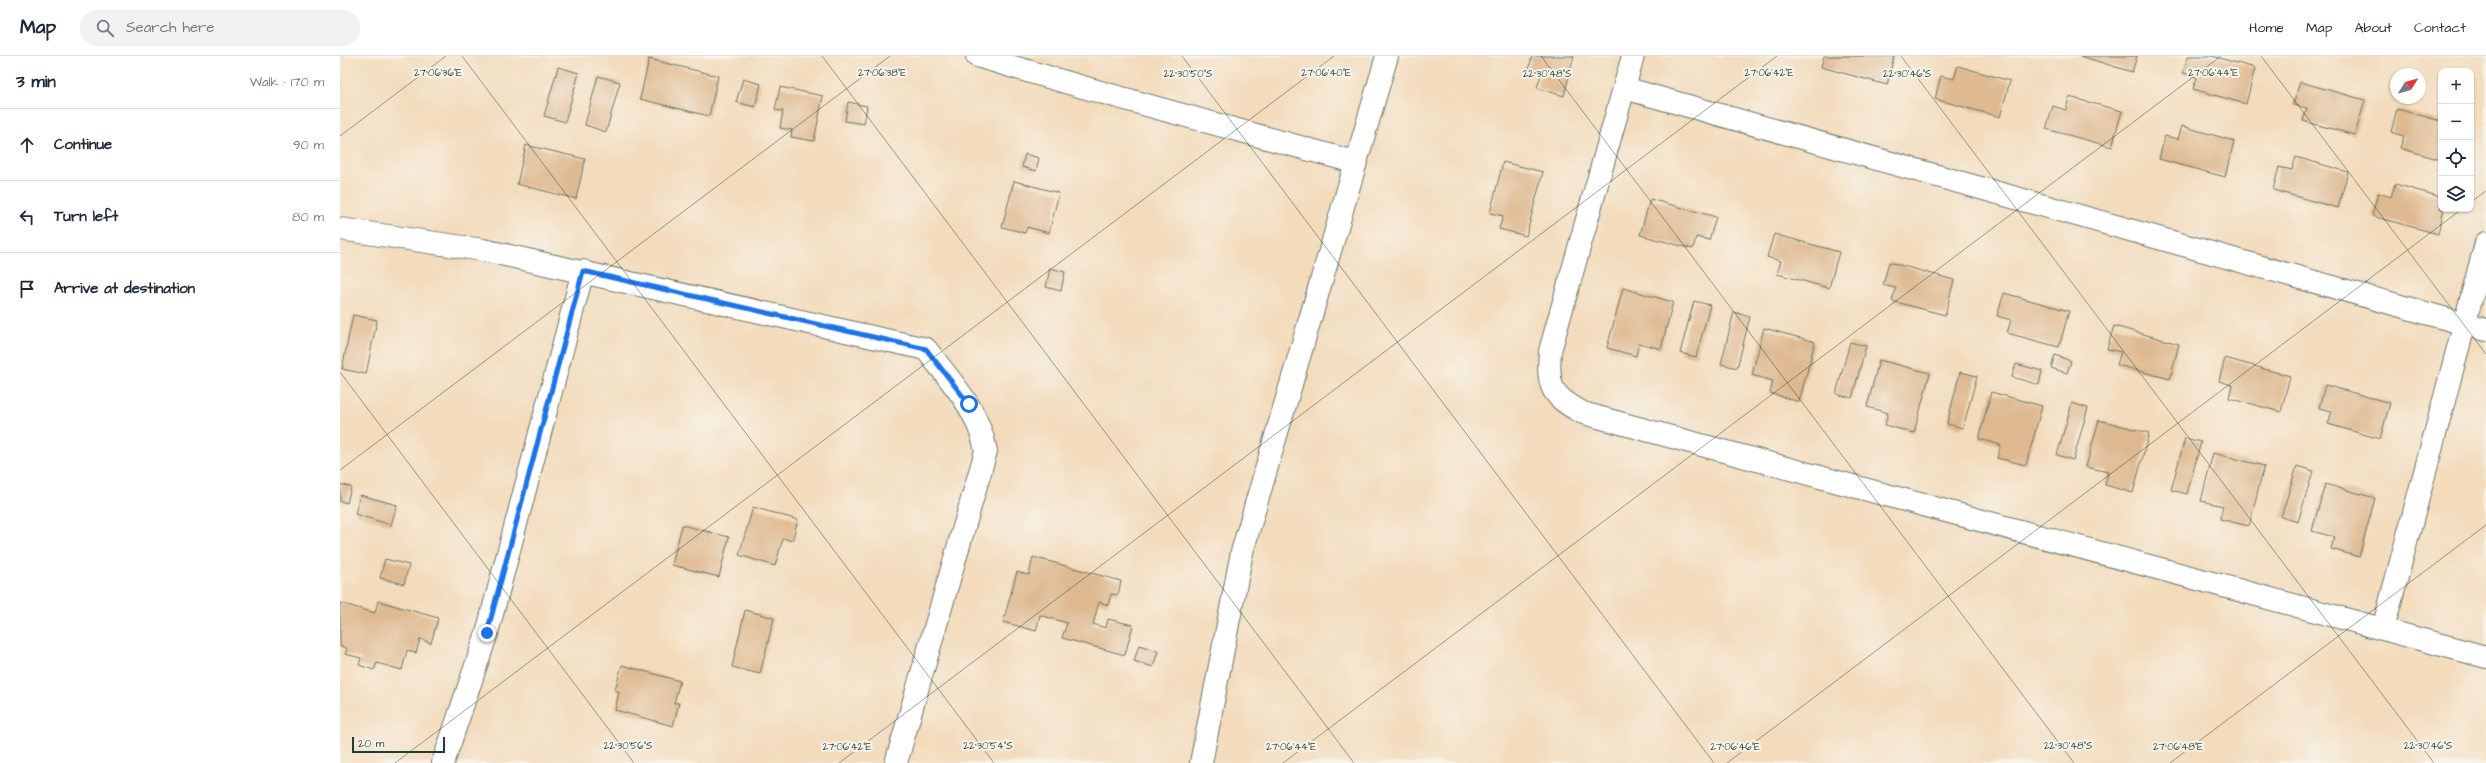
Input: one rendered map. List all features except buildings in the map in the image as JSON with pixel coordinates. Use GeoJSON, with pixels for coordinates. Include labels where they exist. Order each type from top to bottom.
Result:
{"type":"FeatureCollection","features":[{"type":"Feature","properties":{"kind":"street"},"geometry":{"type":"LineString","coordinates":[[977,56],[1079,87],[1194,116],[1354,162]]}},
{"type":"Feature","properties":{"kind":"street"},"geometry":{"type":"LineString","coordinates":[[1201,763],[1242,552],[1354,162],[1387,56]]}},
{"type":"Feature","properties":{"kind":"street"},"geometry":{"type":"LineString","coordinates":[[1633,56],[1550,351],[1548,377],[1562,401],[1583,413],[2486,656]]}},
{"type":"Feature","properties":{"kind":"street"},"geometry":{"type":"LineString","coordinates":[[1624,88],[2486,330]]}},
{"type":"Feature","properties":{"kind":"street"},"geometry":{"type":"LineString","coordinates":[[340,230],[483,250],[583,271],[926,349],[969,404],[977,419],[986,451],[896,763]]}},
{"type":"Feature","properties":{"kind":"street"},"geometry":{"type":"LineString","coordinates":[[2383,629],[2486,242]]}},
{"type":"Feature","properties":{"kind":"street"},"geometry":{"type":"LineString","coordinates":[[443,763],[487,633],[583,271]]}},
{"type":"Feature","properties":{"kind":"route"},"geometry":{"type":"LineString","coordinates":[[487,633],[583,271],[926,349],[969,404]]}}]}
